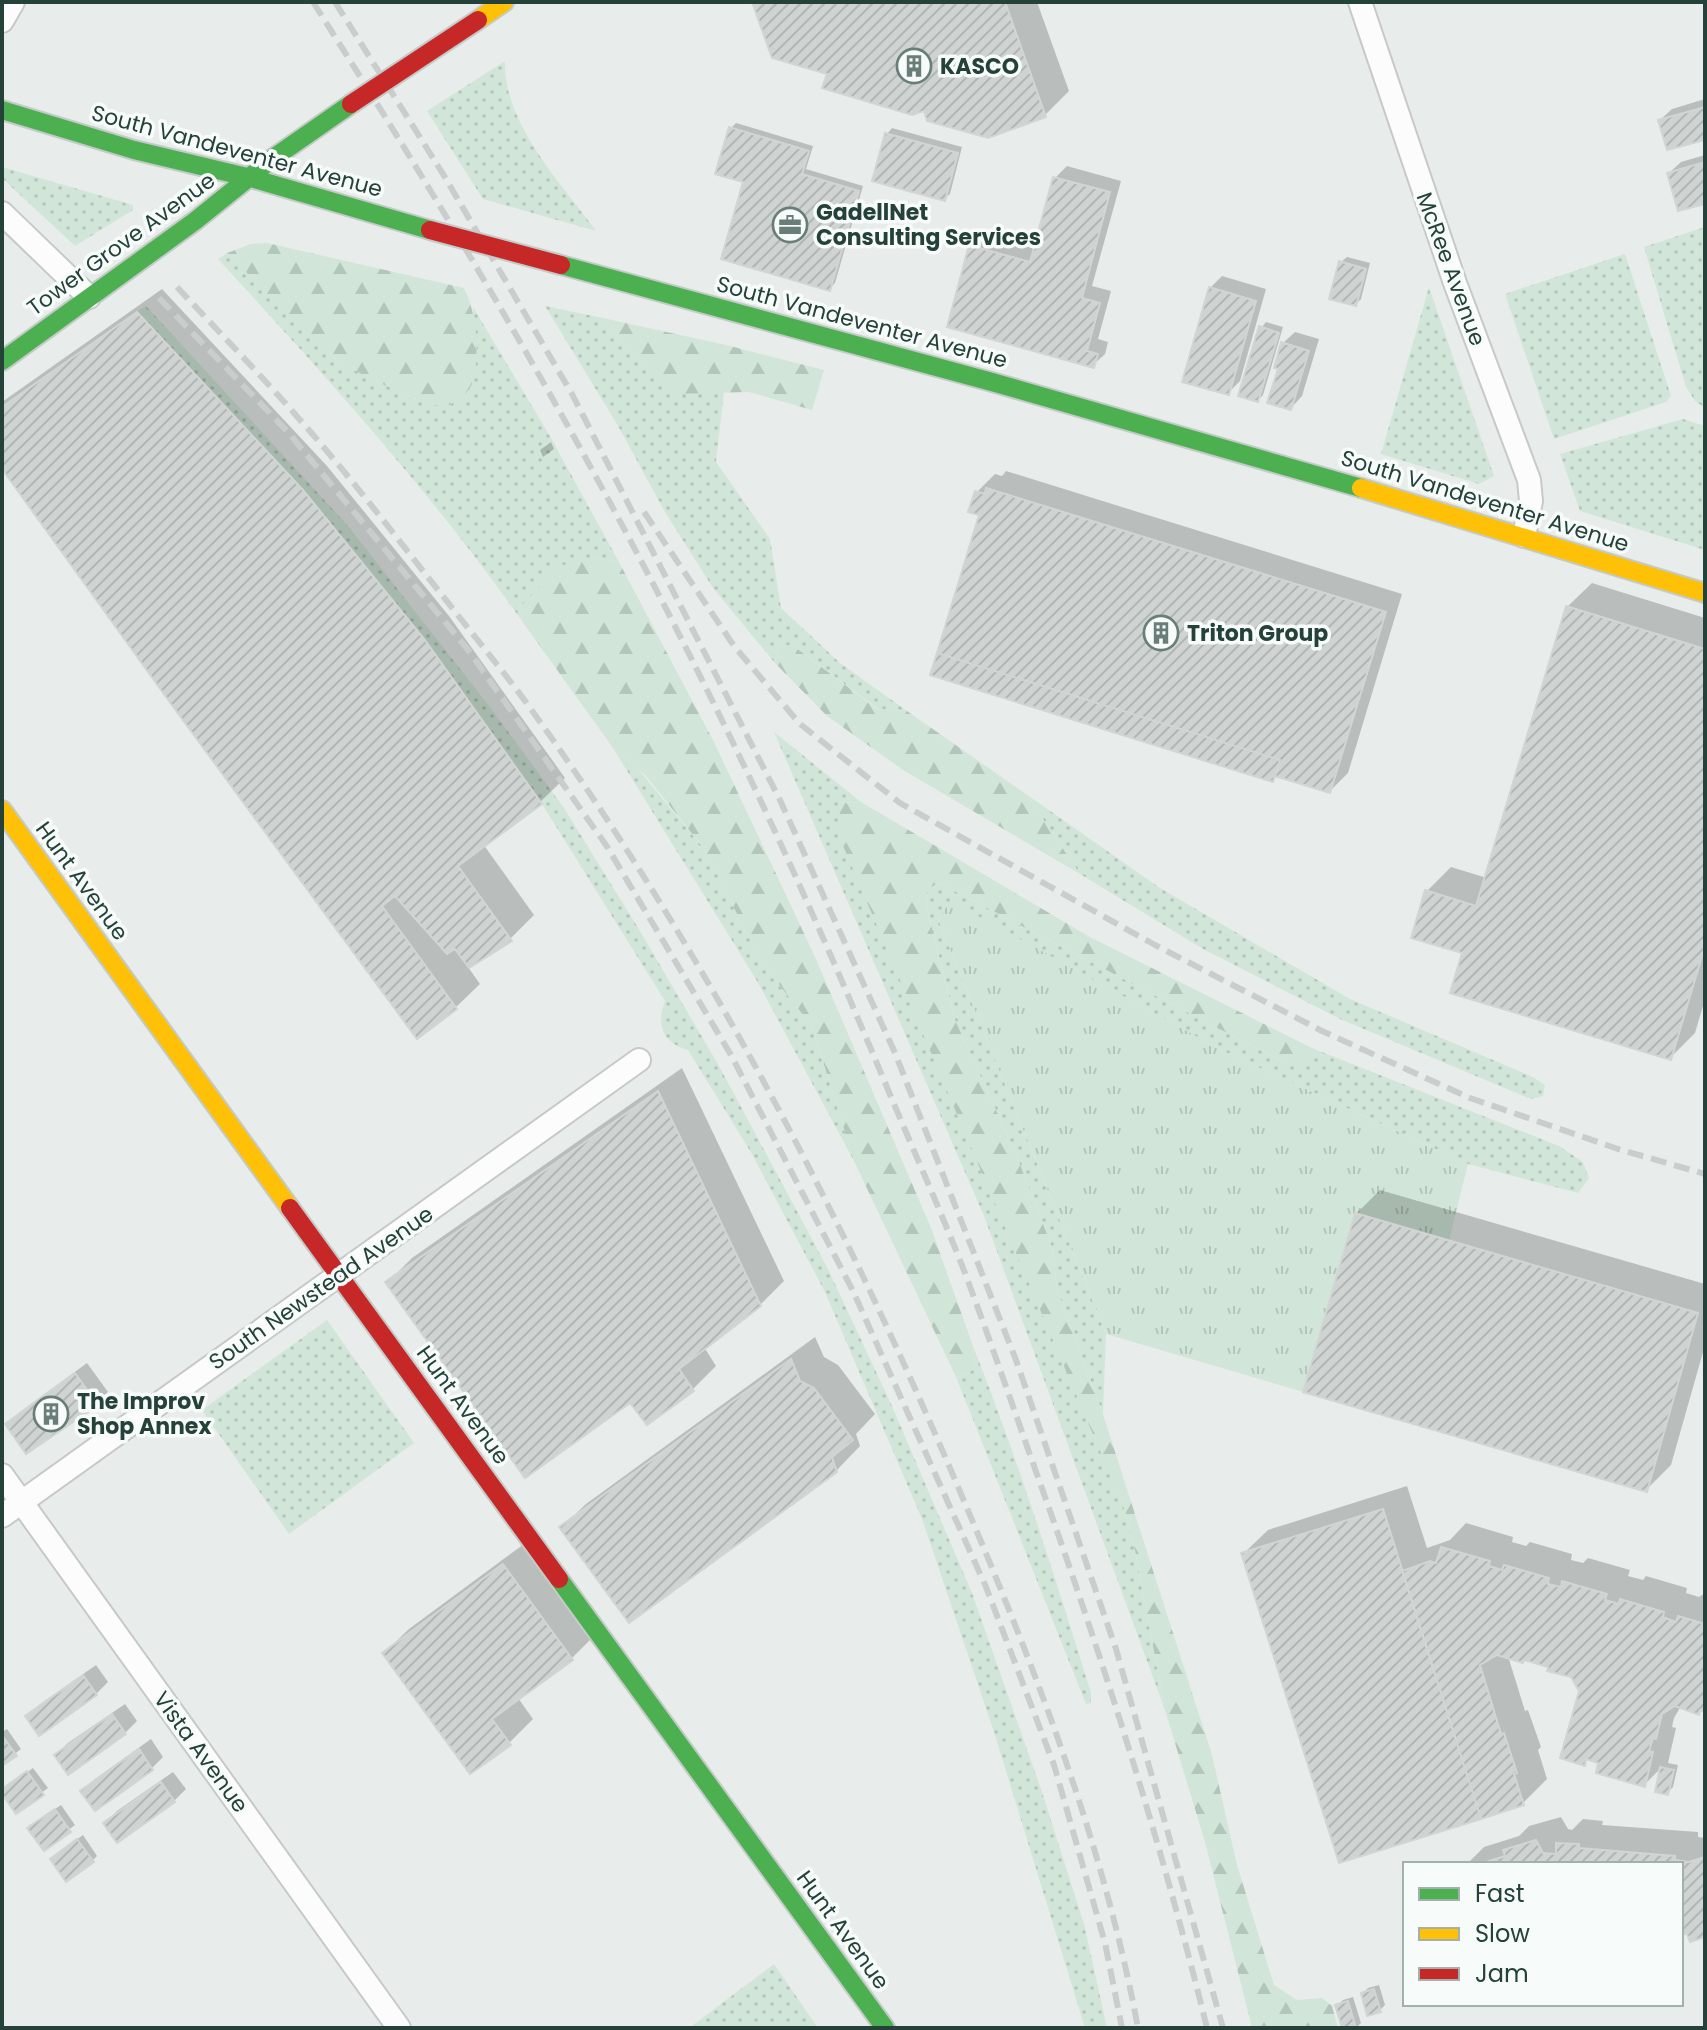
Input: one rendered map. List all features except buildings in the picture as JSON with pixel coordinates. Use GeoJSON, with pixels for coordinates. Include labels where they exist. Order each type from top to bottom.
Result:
{"type":"FeatureCollection","features":[{"type":"Feature","properties":{"kind":"street"},"geometry":{"type":"LineString","coordinates":[[2,21],[13,2]]}},
{"type":"Feature","properties":{"kind":"street","name":"Tower Grove Avenue"},"geometry":{"type":"LineString","coordinates":[[2,361],[251,178],[272,159],[504,2]]}},
{"type":"Feature","properties":{"kind":"street","name":"McRee Avenue"},"geometry":{"type":"LineString","coordinates":[[1360,2],[1455,283],[1529,480],[1531,501],[1524,536]]}},
{"type":"Feature","properties":{"kind":"street","name":"South Vandeventer Avenue"},"geometry":{"type":"LineString","coordinates":[[2,110],[134,150],[251,178],[1139,424],[1524,536],[1705,593]]}},
{"type":"Feature","properties":{"kind":"street"},"geometry":{"type":"LineString","coordinates":[[2,213],[89,297]]}},
{"type":"Feature","properties":{"kind":"street","name":"Hunt Avenue"},"geometry":{"type":"LineString","coordinates":[[2,810],[885,2028]]}},
{"type":"Feature","properties":{"kind":"street","name":"South Newstead Avenue"},"geometry":{"type":"LineString","coordinates":[[2,1516],[639,1060]]}},
{"type":"Feature","properties":{"kind":"street","name":"Vista Avenue"},"geometry":{"type":"LineString","coordinates":[[2,1475],[399,2028]]}},
{"type":"Feature","properties":{"kind":"green space"},"geometry":{"type":"Polygon","coordinates":[[[505,61],[513,107],[524,129],[551,172],[596,231],[483,199],[427,111],[505,61]]]}},
{"type":"Feature","properties":{"kind":"green space"},"geometry":{"type":"Polygon","coordinates":[[[2,167],[133,205],[133,210],[75,246],[2,178],[2,167]]]}},
{"type":"Feature","properties":{"kind":"green space"},"geometry":{"type":"Polygon","coordinates":[[[1705,227],[1705,408],[1695,401],[1686,387],[1644,247],[1705,227]]]}},
{"type":"Feature","properties":{"kind":"green space"},"geometry":{"type":"Polygon","coordinates":[[[267,243],[464,288],[472,309],[476,344],[474,378],[467,392],[449,405],[435,405],[387,386],[333,357],[227,253],[251,244],[267,243]]]}},
{"type":"Feature","properties":{"kind":"green space"},"geometry":{"type":"Polygon","coordinates":[[[227,253],[335,359],[415,399],[475,363],[473,307],[551,438],[619,562],[592,558],[519,607],[522,621],[414,480],[218,259],[227,253]]]}},
{"type":"Feature","properties":{"kind":"green space"},"geometry":{"type":"Polygon","coordinates":[[[1625,254],[1671,396],[1666,402],[1554,439],[1505,294],[1625,254]]]}},
{"type":"Feature","properties":{"kind":"green space"},"geometry":{"type":"Polygon","coordinates":[[[1429,287],[1494,476],[1479,484],[1381,454],[1429,287]]]}},
{"type":"Feature","properties":{"kind":"green space"},"geometry":{"type":"Polygon","coordinates":[[[146,306],[348,526],[489,706],[564,808],[719,1066],[828,1269],[892,1406],[972,1593],[1042,1792],[1084,1924],[1107,2028],[1085,2028],[994,1732],[922,1519],[825,1292],[752,1154],[688,1050],[672,1043],[663,1032],[661,1017],[665,1001],[542,804],[425,640],[303,490],[137,312],[146,306]]]}},
{"type":"Feature","properties":{"kind":"green space"},"geometry":{"type":"Polygon","coordinates":[[[545,306],[603,318],[670,393],[724,392],[716,462],[770,539],[781,608],[840,663],[907,711],[878,709],[791,644],[778,650],[775,663],[713,588],[545,306]]]}},
{"type":"Feature","properties":{"kind":"green space"},"geometry":{"type":"Polygon","coordinates":[[[603,318],[824,370],[812,410],[749,392],[670,394],[603,318]]]}},
{"type":"Feature","properties":{"kind":"green space"},"geometry":{"type":"Polygon","coordinates":[[[1683,419],[1705,426],[1705,550],[1580,511],[1560,454],[1683,419]]]}},
{"type":"Feature","properties":{"kind":"green space"},"geometry":{"type":"Polygon","coordinates":[[[592,558],[619,562],[714,742],[816,959],[931,1228],[973,1346],[975,1367],[967,1375],[956,1377],[854,1161],[812,1026],[761,962],[705,850],[646,776],[613,748],[522,621],[519,608],[559,566],[592,558]]]}},
{"type":"Feature","properties":{"kind":"green space"},"geometry":{"type":"Polygon","coordinates":[[[791,644],[877,709],[907,711],[1026,794],[1080,874],[903,770],[827,716],[775,663],[778,650],[791,644]]]}},
{"type":"Feature","properties":{"kind":"green space"},"geometry":{"type":"Polygon","coordinates":[[[774,732],[861,802],[840,803],[1123,1505],[1133,1540],[1165,1710],[984,1216],[774,732]]]}},
{"type":"Feature","properties":{"kind":"green space"},"geometry":{"type":"Polygon","coordinates":[[[613,748],[639,770],[705,850],[761,962],[812,1026],[854,1161],[757,981],[613,748]]]}},
{"type":"Feature","properties":{"kind":"green space"},"geometry":{"type":"Polygon","coordinates":[[[1026,794],[1160,888],[1350,999],[1533,1077],[1545,1085],[1543,1096],[1531,1099],[1340,1019],[1203,949],[1080,874],[1026,794]]]}},
{"type":"Feature","properties":{"kind":"green space"},"geometry":{"type":"Polygon","coordinates":[[[861,802],[1090,937],[1312,1048],[1312,1059],[1303,1066],[1287,1064],[939,883],[929,888],[926,904],[955,1020],[1016,1154],[1053,1250],[1057,1290],[1103,1414],[1212,1755],[1237,1865],[1274,1985],[1297,2000],[1322,1998],[1332,2006],[1338,2028],[1252,2028],[1205,1842],[1165,1710],[1133,1540],[1123,1505],[841,841],[839,803],[861,802]]]}},
{"type":"Feature","properties":{"kind":"green space"},"geometry":{"type":"Polygon","coordinates":[[[939,883],[1287,1064],[1312,1059],[1312,1048],[1559,1146],[1583,1162],[1589,1178],[1578,1193],[1468,1164],[1221,1050],[951,902],[938,919],[1106,1334],[1103,1414],[1057,1290],[1053,1250],[1016,1154],[955,1020],[926,904],[929,888],[939,883]]]}},
{"type":"Feature","properties":{"kind":"green space"},"geometry":{"type":"Polygon","coordinates":[[[951,901],[1221,1050],[1468,1164],[1449,1241],[1354,1213],[1303,1392],[1106,1334],[938,919],[951,901]]]}},
{"type":"Feature","properties":{"kind":"green space"},"geometry":{"type":"Polygon","coordinates":[[[327,1320],[414,1443],[289,1534],[202,1410],[327,1320]]]}},
{"type":"Feature","properties":{"kind":"green space"},"geometry":{"type":"Polygon","coordinates":[[[973,1346],[1035,1518],[1091,1693],[1091,1703],[1086,1704],[956,1377],[967,1375],[975,1367],[973,1346]]]}},
{"type":"Feature","properties":{"kind":"green space"},"geometry":{"type":"Polygon","coordinates":[[[774,1964],[818,2028],[689,2028],[774,1964]]]}},
{"type":"Feature","properties":{"kind":"railway"},"geometry":{"type":"LineString","coordinates":[[313,2],[469,255],[616,514],[732,740],[825,943],[965,1273],[1054,1523],[1148,1810],[1207,2028]]}},
{"type":"Feature","properties":{"kind":"railway"},"geometry":{"type":"LineString","coordinates":[[335,2],[443,174],[572,394],[779,798],[895,1053],[1016,1360],[1116,1649],[1223,2028]]}},
{"type":"Feature","properties":{"kind":"railway"},"geometry":{"type":"LineString","coordinates":[[177,287],[321,444],[528,705],[593,798],[713,991],[821,1191],[871,1294],[919,1397],[1017,1629],[1087,1826],[1107,1892],[1138,2028]]}},
{"type":"Feature","properties":{"kind":"railway"},"geometry":{"type":"LineString","coordinates":[[159,298],[287,431],[469,651],[606,845],[731,1055],[853,1291],[986,1587],[1054,1765],[1105,1943],[1122,2028]]}},
{"type":"Feature","properties":{"kind":"railway"},"geometry":{"type":"LineString","coordinates":[[644,512],[734,646],[800,724],[900,803],[1155,945],[1322,1031],[1470,1098],[1618,1149],[1705,1174]]}},
{"type":"Feature","properties":{"kind":"traffic: fast"},"geometry":{"type":"LineString","coordinates":[[2,361],[195,221],[272,159],[351,104]]}},
{"type":"Feature","properties":{"kind":"traffic: fast"},"geometry":{"type":"LineString","coordinates":[[2,110],[134,150],[251,178],[430,230]]}},
{"type":"Feature","properties":{"kind":"traffic: fast"},"geometry":{"type":"LineString","coordinates":[[561,265],[992,382],[1361,488]]}},
{"type":"Feature","properties":{"kind":"traffic: fast"},"geometry":{"type":"LineString","coordinates":[[559,1579],[885,2028]]}},
{"type":"Feature","properties":{"kind":"traffic: slow"},"geometry":{"type":"LineString","coordinates":[[478,20],[504,2]]}},
{"type":"Feature","properties":{"kind":"traffic: slow"},"geometry":{"type":"LineString","coordinates":[[1361,488],[1705,593]]}},
{"type":"Feature","properties":{"kind":"traffic: slow"},"geometry":{"type":"LineString","coordinates":[[2,810],[290,1208]]}},
{"type":"Feature","properties":{"kind":"traffic: jam"},"geometry":{"type":"LineString","coordinates":[[351,104],[478,20]]}},
{"type":"Feature","properties":{"kind":"traffic: jam"},"geometry":{"type":"LineString","coordinates":[[430,230],[561,265]]}},
{"type":"Feature","properties":{"kind":"traffic: jam"},"geometry":{"type":"LineString","coordinates":[[290,1208],[559,1579]]}},
{"type":"Feature","properties":{"kind":"place","name":"KASCO"},"geometry":{"type":"Point","coordinates":[914,66]}},
{"type":"Feature","properties":{"kind":"place","name":"GadellNet Consulting Services"},"geometry":{"type":"Point","coordinates":[790,225]}},
{"type":"Feature","properties":{"kind":"place","name":"Triton Group"},"geometry":{"type":"Point","coordinates":[1161,633]}},
{"type":"Feature","properties":{"kind":"place","name":"The Improv Shop Annex"},"geometry":{"type":"Point","coordinates":[51,1414]}}]}
